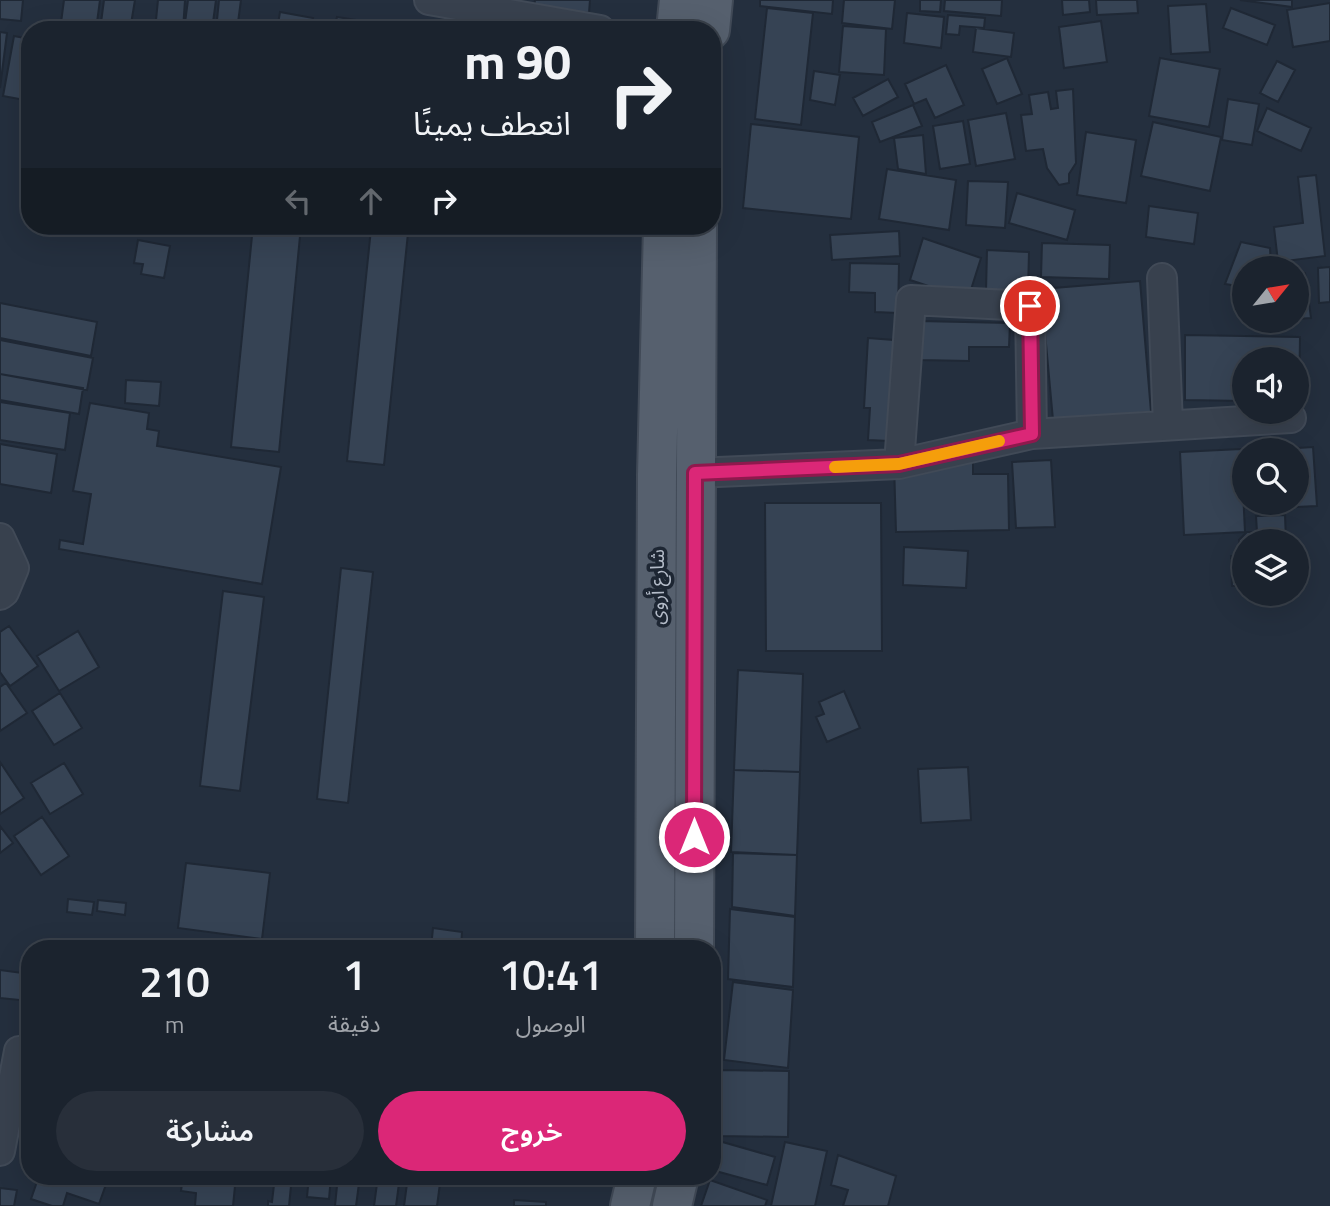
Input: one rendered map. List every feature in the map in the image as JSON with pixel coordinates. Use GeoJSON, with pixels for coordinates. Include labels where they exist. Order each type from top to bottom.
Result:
{"type":"FeatureCollection","features":[{"type":"Feature","properties":{"kind":"main road"},"geometry":{"type":"LineString","coordinates":[[677,21],[679,0]]}},
{"type":"Feature","properties":{"kind":"main road"},"geometry":{"type":"LineString","coordinates":[[711,21],[713,0]]}},
{"type":"Feature","properties":{"kind":"main road","name":"شارع أروى"},"geometry":{"type":"LineString","coordinates":[[655,940],[657,475],[663,235]]}},
{"type":"Feature","properties":{"kind":"main road","name":"شارع أروى"},"geometry":{"type":"LineString","coordinates":[[694,940],[697,235]]}},
{"type":"Feature","properties":{"kind":"main road"},"geometry":{"type":"LineString","coordinates":[[657,475],[695,473]]}},
{"type":"Feature","properties":{"kind":"main road"},"geometry":{"type":"LineString","coordinates":[[630,1206],[635,1185]]}},
{"type":"Feature","properties":{"kind":"main road"},"geometry":{"type":"LineString","coordinates":[[672,1206],[677,1185]]}},
{"type":"Feature","properties":{"kind":"street"},"geometry":{"type":"LineString","coordinates":[[429,0],[549,21]]}},
{"type":"Feature","properties":{"kind":"street"},"geometry":{"type":"LineString","coordinates":[[1162,278],[1168,425]]}},
{"type":"Feature","properties":{"kind":"street"},"geometry":{"type":"LineString","coordinates":[[899,464],[911,300],[1030,306],[1032,434]]}},
{"type":"Feature","properties":{"kind":"street"},"geometry":{"type":"LineString","coordinates":[[695,473],[899,464],[1032,434],[1232,421]]}},
{"type":"Feature","properties":{"kind":"street"},"geometry":{"type":"LineString","coordinates":[[0,538],[14,568],[4,592],[0,595]]}},
{"type":"Feature","properties":{"kind":"street"},"geometry":{"type":"LineString","coordinates":[[0,1151],[2,1120],[16,1051]]}},
{"type":"Feature","properties":{"kind":"building"},"geometry":{"type":"Polygon","coordinates":[[[0,0],[23,0],[21,21],[0,19],[0,0]]]}},
{"type":"Feature","properties":{"kind":"building"},"geometry":{"type":"Polygon","coordinates":[[[64,0],[100,0],[97,21],[61,21],[64,0]]]}},
{"type":"Feature","properties":{"kind":"building"},"geometry":{"type":"Polygon","coordinates":[[[104,0],[135,0],[132,21],[101,21],[104,0]]]}},
{"type":"Feature","properties":{"kind":"building"},"geometry":{"type":"Polygon","coordinates":[[[158,0],[185,0],[184,21],[156,21],[158,0]]]}},
{"type":"Feature","properties":{"kind":"building"},"geometry":{"type":"Polygon","coordinates":[[[188,0],[216,0],[213,21],[185,21],[188,0]]]}},
{"type":"Feature","properties":{"kind":"building"},"geometry":{"type":"Polygon","coordinates":[[[219,0],[241,0],[238,21],[217,21],[219,0]]]}},
{"type":"Feature","properties":{"kind":"building"},"geometry":{"type":"Polygon","coordinates":[[[535,0],[590,0],[589,13],[534,8],[535,0]]]}},
{"type":"Feature","properties":{"kind":"building"},"geometry":{"type":"Polygon","coordinates":[[[760,0],[833,0],[832,14],[760,6],[760,0]]]}},
{"type":"Feature","properties":{"kind":"building"},"geometry":{"type":"Polygon","coordinates":[[[844,0],[895,0],[892,29],[842,23],[844,0]]]}},
{"type":"Feature","properties":{"kind":"building"},"geometry":{"type":"Polygon","coordinates":[[[920,0],[941,0],[940,12],[920,11],[920,0]]]}},
{"type":"Feature","properties":{"kind":"building"},"geometry":{"type":"Polygon","coordinates":[[[945,0],[1002,0],[1001,16],[944,11],[945,0]]]}},
{"type":"Feature","properties":{"kind":"building"},"geometry":{"type":"Polygon","coordinates":[[[1062,0],[1089,0],[1090,12],[1063,15],[1062,0]]]}},
{"type":"Feature","properties":{"kind":"building"},"geometry":{"type":"Polygon","coordinates":[[[1096,0],[1137,0],[1138,13],[1097,15],[1096,0]]]}},
{"type":"Feature","properties":{"kind":"building"},"geometry":{"type":"Polygon","coordinates":[[[1240,0],[1292,0],[1292,7],[1240,0]]]}},
{"type":"Feature","properties":{"kind":"building"},"geometry":{"type":"Polygon","coordinates":[[[1330,3],[1330,41],[1293,47],[1287,10],[1330,3]]]}},
{"type":"Feature","properties":{"kind":"building"},"geometry":{"type":"Polygon","coordinates":[[[1206,4],[1210,52],[1171,54],[1168,6],[1206,4]]]}},
{"type":"Feature","properties":{"kind":"building"},"geometry":{"type":"Polygon","coordinates":[[[767,8],[813,13],[801,125],[755,119],[767,8]]]}},
{"type":"Feature","properties":{"kind":"building"},"geometry":{"type":"Polygon","coordinates":[[[1231,8],[1275,25],[1267,45],[1223,28],[1231,8]]]}},
{"type":"Feature","properties":{"kind":"building"},"geometry":{"type":"Polygon","coordinates":[[[280,12],[313,18],[312,21],[278,21],[280,12]]]}},
{"type":"Feature","properties":{"kind":"building"},"geometry":{"type":"Polygon","coordinates":[[[907,13],[944,17],[941,48],[904,43],[907,13]]]}},
{"type":"Feature","properties":{"kind":"building"},"geometry":{"type":"Polygon","coordinates":[[[948,15],[985,18],[984,28],[960,26],[959,35],[946,34],[948,15]]]}},
{"type":"Feature","properties":{"kind":"building"},"geometry":{"type":"Polygon","coordinates":[[[337,17],[363,21],[336,21],[337,17]]]}},
{"type":"Feature","properties":{"kind":"building"},"geometry":{"type":"Polygon","coordinates":[[[1101,21],[1107,62],[1064,68],[1059,27],[1101,21]]]}},
{"type":"Feature","properties":{"kind":"building"},"geometry":{"type":"Polygon","coordinates":[[[843,26],[886,29],[884,75],[839,72],[843,26]]]}},
{"type":"Feature","properties":{"kind":"building"},"geometry":{"type":"Polygon","coordinates":[[[976,28],[1014,33],[1011,57],[973,52],[976,28]]]}},
{"type":"Feature","properties":{"kind":"building"},"geometry":{"type":"Polygon","coordinates":[[[0,32],[7,33],[0,88],[0,32]]]}},
{"type":"Feature","properties":{"kind":"building"},"geometry":{"type":"Polygon","coordinates":[[[14,36],[21,37],[21,99],[3,96],[14,36]]]}},
{"type":"Feature","properties":{"kind":"building"},"geometry":{"type":"Polygon","coordinates":[[[1007,58],[1022,94],[997,104],[982,69],[1007,58]]]}},
{"type":"Feature","properties":{"kind":"building"},"geometry":{"type":"Polygon","coordinates":[[[1160,58],[1220,69],[1209,127],[1149,116],[1160,58]]]}},
{"type":"Feature","properties":{"kind":"building"},"geometry":{"type":"Polygon","coordinates":[[[1277,61],[1295,70],[1278,102],[1260,93],[1277,61]]]}},
{"type":"Feature","properties":{"kind":"building"},"geometry":{"type":"Polygon","coordinates":[[[946,65],[964,105],[935,118],[926,99],[914,104],[905,84],[946,65]]]}},
{"type":"Feature","properties":{"kind":"building"},"geometry":{"type":"Polygon","coordinates":[[[814,71],[840,75],[835,105],[810,100],[814,71]]]}},
{"type":"Feature","properties":{"kind":"building"},"geometry":{"type":"Polygon","coordinates":[[[888,79],[898,97],[863,116],[853,98],[888,79]]]}},
{"type":"Feature","properties":{"kind":"building"},"geometry":{"type":"Polygon","coordinates":[[[1073,89],[1076,163],[1069,174],[1069,183],[1059,185],[1047,168],[1043,149],[1026,151],[1021,115],[1032,114],[1029,95],[1048,92],[1051,109],[1058,108],[1056,91],[1073,89]]]}},
{"type":"Feature","properties":{"kind":"building"},"geometry":{"type":"Polygon","coordinates":[[[1228,99],[1259,104],[1252,145],[1222,140],[1228,99]]]}},
{"type":"Feature","properties":{"kind":"building"},"geometry":{"type":"Polygon","coordinates":[[[913,105],[922,126],[880,142],[872,122],[913,105]]]}},
{"type":"Feature","properties":{"kind":"building"},"geometry":{"type":"Polygon","coordinates":[[[1267,108],[1311,128],[1301,151],[1257,131],[1267,108]]]}},
{"type":"Feature","properties":{"kind":"building"},"geometry":{"type":"Polygon","coordinates":[[[1006,113],[1015,159],[976,166],[968,120],[1006,113]]]}},
{"type":"Feature","properties":{"kind":"building"},"geometry":{"type":"Polygon","coordinates":[[[963,121],[970,164],[940,169],[933,126],[963,121]]]}},
{"type":"Feature","properties":{"kind":"building"},"geometry":{"type":"Polygon","coordinates":[[[1153,122],[1221,137],[1210,191],[1141,176],[1153,122]]]}},
{"type":"Feature","properties":{"kind":"building"},"geometry":{"type":"Polygon","coordinates":[[[751,124],[859,137],[851,219],[743,208],[751,124]]]}},
{"type":"Feature","properties":{"kind":"building"},"geometry":{"type":"Polygon","coordinates":[[[1086,132],[1136,140],[1126,203],[1077,195],[1086,132]]]}},
{"type":"Feature","properties":{"kind":"building"},"geometry":{"type":"Polygon","coordinates":[[[923,135],[926,174],[898,169],[894,138],[923,135]]]}},
{"type":"Feature","properties":{"kind":"building"},"geometry":{"type":"Polygon","coordinates":[[[887,169],[956,180],[949,230],[879,219],[887,169]]]}},
{"type":"Feature","properties":{"kind":"building"},"geometry":{"type":"Polygon","coordinates":[[[1316,175],[1325,256],[1277,256],[1274,227],[1303,223],[1298,177],[1316,175]]]}},
{"type":"Feature","properties":{"kind":"building"},"geometry":{"type":"Polygon","coordinates":[[[968,181],[1008,182],[1005,228],[966,225],[968,181]]]}},
{"type":"Feature","properties":{"kind":"building"},"geometry":{"type":"Polygon","coordinates":[[[1017,193],[1075,210],[1067,240],[1009,223],[1017,193]]]}},
{"type":"Feature","properties":{"kind":"building"},"geometry":{"type":"Polygon","coordinates":[[[1149,206],[1198,213],[1194,244],[1146,237],[1149,206]]]}},
{"type":"Feature","properties":{"kind":"building"},"geometry":{"type":"Polygon","coordinates":[[[899,231],[900,256],[832,260],[830,235],[899,231]]]}},
{"type":"Feature","properties":{"kind":"building"},"geometry":{"type":"Polygon","coordinates":[[[252,235],[300,235],[279,452],[231,447],[252,235]]]}},
{"type":"Feature","properties":{"kind":"building"},"geometry":{"type":"Polygon","coordinates":[[[370,235],[408,235],[384,465],[347,461],[370,235]]]}},
{"type":"Feature","properties":{"kind":"building"},"geometry":{"type":"Polygon","coordinates":[[[923,238],[981,258],[968,299],[910,280],[923,238]]]}},
{"type":"Feature","properties":{"kind":"building"},"geometry":{"type":"Polygon","coordinates":[[[138,240],[170,246],[164,278],[141,274],[143,264],[134,263],[138,240]]]}},
{"type":"Feature","properties":{"kind":"building"},"geometry":{"type":"Polygon","coordinates":[[[1241,242],[1270,248],[1270,256],[1236,256],[1241,242]]]}},
{"type":"Feature","properties":{"kind":"building"},"geometry":{"type":"Polygon","coordinates":[[[1042,243],[1110,245],[1109,279],[1041,277],[1042,243]]]}},
{"type":"Feature","properties":{"kind":"building"},"geometry":{"type":"Polygon","coordinates":[[[987,250],[1029,252],[1028,292],[986,291],[987,250]]]}},
{"type":"Feature","properties":{"kind":"building"},"geometry":{"type":"Polygon","coordinates":[[[850,263],[899,264],[898,313],[875,312],[875,293],[849,292],[850,263]]]}},
{"type":"Feature","properties":{"kind":"building"},"geometry":{"type":"Polygon","coordinates":[[[1232,266],[1232,285],[1225,284],[1232,266]]]}},
{"type":"Feature","properties":{"kind":"building"},"geometry":{"type":"Polygon","coordinates":[[[1330,267],[1330,302],[1319,303],[1318,268],[1330,267]]]}},
{"type":"Feature","properties":{"kind":"building"},"geometry":{"type":"Polygon","coordinates":[[[1140,281],[1151,412],[1053,420],[1041,289],[1140,281]]]}},
{"type":"Feature","properties":{"kind":"building"},"geometry":{"type":"Polygon","coordinates":[[[0,303],[97,322],[91,356],[0,338],[0,303]]]}},
{"type":"Feature","properties":{"kind":"building"},"geometry":{"type":"Polygon","coordinates":[[[919,321],[1010,323],[1009,347],[969,347],[969,361],[919,360],[919,321]]]}},
{"type":"Feature","properties":{"kind":"building"},"geometry":{"type":"Polygon","coordinates":[[[1185,335],[1300,337],[1300,347],[1232,347],[1232,401],[1185,400],[1185,335]]]}},
{"type":"Feature","properties":{"kind":"building"},"geometry":{"type":"Polygon","coordinates":[[[868,338],[894,340],[889,441],[868,440],[870,408],[864,408],[868,338]]]}},
{"type":"Feature","properties":{"kind":"building"},"geometry":{"type":"Polygon","coordinates":[[[0,340],[93,358],[87,390],[0,374],[0,340]]]}},
{"type":"Feature","properties":{"kind":"building"},"geometry":{"type":"Polygon","coordinates":[[[0,374],[83,388],[79,414],[0,400],[0,374]]]}},
{"type":"Feature","properties":{"kind":"building"},"geometry":{"type":"Polygon","coordinates":[[[126,380],[161,382],[159,406],[125,403],[126,380]]]}},
{"type":"Feature","properties":{"kind":"building"},"geometry":{"type":"Polygon","coordinates":[[[0,402],[70,413],[65,450],[0,440],[0,402]]]}},
{"type":"Feature","properties":{"kind":"building"},"geometry":{"type":"Polygon","coordinates":[[[90,403],[149,413],[147,429],[159,431],[157,446],[281,467],[262,584],[59,549],[60,540],[83,544],[91,494],[73,491],[90,403]]]}},
{"type":"Feature","properties":{"kind":"building"},"geometry":{"type":"Polygon","coordinates":[[[0,444],[57,454],[51,493],[0,484],[0,444]]]}},
{"type":"Feature","properties":{"kind":"building"},"geometry":{"type":"Polygon","coordinates":[[[1309,447],[1313,447],[1317,506],[1309,506],[1309,447]]]}},
{"type":"Feature","properties":{"kind":"building"},"geometry":{"type":"Polygon","coordinates":[[[1232,449],[1232,515],[1244,515],[1245,529],[1232,529],[1232,533],[1184,535],[1180,452],[1232,449]]]}},
{"type":"Feature","properties":{"kind":"building"},"geometry":{"type":"Polygon","coordinates":[[[1051,460],[1055,527],[1016,528],[1012,462],[1051,460]]]}},
{"type":"Feature","properties":{"kind":"building"},"geometry":{"type":"Polygon","coordinates":[[[973,462],[973,474],[1008,474],[1009,530],[896,532],[894,463],[973,462]]]}},
{"type":"Feature","properties":{"kind":"building"},"geometry":{"type":"Polygon","coordinates":[[[765,503],[881,503],[882,651],[766,651],[765,503]]]}},
{"type":"Feature","properties":{"kind":"building"},"geometry":{"type":"Polygon","coordinates":[[[1285,515],[1286,529],[1257,529],[1256,516],[1285,515]]]}},
{"type":"Feature","properties":{"kind":"building"},"geometry":{"type":"Polygon","coordinates":[[[904,547],[968,551],[966,588],[903,585],[904,547]]]}},
{"type":"Feature","properties":{"kind":"building"},"geometry":{"type":"Polygon","coordinates":[[[341,568],[373,572],[348,803],[317,799],[341,568]]]}},
{"type":"Feature","properties":{"kind":"building"},"geometry":{"type":"Polygon","coordinates":[[[223,591],[264,597],[240,791],[200,786],[223,591]]]}},
{"type":"Feature","properties":{"kind":"building"},"geometry":{"type":"Polygon","coordinates":[[[9,626],[38,666],[10,686],[0,672],[0,632],[9,626]]]}},
{"type":"Feature","properties":{"kind":"building"},"geometry":{"type":"Polygon","coordinates":[[[78,631],[99,667],[59,691],[37,656],[78,631]]]}},
{"type":"Feature","properties":{"kind":"building"},"geometry":{"type":"Polygon","coordinates":[[[738,670],[803,674],[800,772],[734,770],[738,670]]]}},
{"type":"Feature","properties":{"kind":"building"},"geometry":{"type":"Polygon","coordinates":[[[6,683],[27,713],[0,731],[0,687],[6,683]]]}},
{"type":"Feature","properties":{"kind":"building"},"geometry":{"type":"Polygon","coordinates":[[[844,691],[860,728],[827,742],[816,717],[824,714],[819,702],[844,691]]]}},
{"type":"Feature","properties":{"kind":"building"},"geometry":{"type":"Polygon","coordinates":[[[60,693],[82,728],[54,745],[32,711],[60,693]]]}},
{"type":"Feature","properties":{"kind":"building"},"geometry":{"type":"Polygon","coordinates":[[[0,762],[24,798],[0,814],[0,762]]]}},
{"type":"Feature","properties":{"kind":"building"},"geometry":{"type":"Polygon","coordinates":[[[64,763],[83,794],[50,814],[31,783],[64,763]]]}},
{"type":"Feature","properties":{"kind":"building"},"geometry":{"type":"Polygon","coordinates":[[[968,767],[971,820],[921,823],[918,769],[968,767]]]}},
{"type":"Feature","properties":{"kind":"building"},"geometry":{"type":"Polygon","coordinates":[[[734,770],[800,772],[797,855],[731,852],[734,770]]]}},
{"type":"Feature","properties":{"kind":"building"},"geometry":{"type":"Polygon","coordinates":[[[42,817],[69,856],[41,875],[14,836],[42,817]]]}},
{"type":"Feature","properties":{"kind":"building"},"geometry":{"type":"Polygon","coordinates":[[[0,826],[13,843],[0,853],[0,826]]]}},
{"type":"Feature","properties":{"kind":"building"},"geometry":{"type":"Polygon","coordinates":[[[733,853],[797,855],[795,916],[732,907],[733,853]]]}},
{"type":"Feature","properties":{"kind":"building"},"geometry":{"type":"Polygon","coordinates":[[[186,863],[270,873],[262,939],[178,928],[186,863]]]}},
{"type":"Feature","properties":{"kind":"building"},"geometry":{"type":"Polygon","coordinates":[[[68,899],[94,902],[92,915],[67,912],[68,899]]]}},
{"type":"Feature","properties":{"kind":"building"},"geometry":{"type":"Polygon","coordinates":[[[98,900],[126,903],[125,915],[97,911],[98,900]]]}},
{"type":"Feature","properties":{"kind":"building"},"geometry":{"type":"Polygon","coordinates":[[[730,909],[795,917],[793,987],[728,979],[730,909]]]}},
{"type":"Feature","properties":{"kind":"building"},"geometry":{"type":"Polygon","coordinates":[[[433,928],[462,932],[462,940],[432,940],[433,928]]]}},
{"type":"Feature","properties":{"kind":"building"},"geometry":{"type":"Polygon","coordinates":[[[0,970],[21,973],[21,1000],[0,998],[0,970]]]}},
{"type":"Feature","properties":{"kind":"building"},"geometry":{"type":"Polygon","coordinates":[[[733,982],[793,990],[788,1068],[724,1060],[733,982]]]}},
{"type":"Feature","properties":{"kind":"building"},"geometry":{"type":"Polygon","coordinates":[[[721,1070],[789,1071],[788,1137],[721,1136],[721,1070]]]}},
{"type":"Feature","properties":{"kind":"building"},"geometry":{"type":"Polygon","coordinates":[[[721,1142],[775,1157],[767,1185],[721,1172],[721,1142]]]}},
{"type":"Feature","properties":{"kind":"building"},"geometry":{"type":"Polygon","coordinates":[[[785,1142],[827,1151],[815,1206],[771,1206],[785,1142]]]}},
{"type":"Feature","properties":{"kind":"building"},"geometry":{"type":"Polygon","coordinates":[[[838,1155],[896,1176],[888,1206],[843,1206],[848,1190],[831,1185],[838,1155]]]}},
{"type":"Feature","properties":{"kind":"building"},"geometry":{"type":"Polygon","coordinates":[[[721,1184],[767,1200],[765,1206],[701,1206],[708,1185],[721,1184]]]}},
{"type":"Feature","properties":{"kind":"building"},"geometry":{"type":"Polygon","coordinates":[[[36,1185],[106,1185],[99,1204],[67,1193],[63,1206],[52,1206],[31,1199],[36,1185]]]}},
{"type":"Feature","properties":{"kind":"building"},"geometry":{"type":"Polygon","coordinates":[[[182,1185],[235,1185],[233,1206],[195,1206],[196,1193],[181,1191],[182,1185]]]}},
{"type":"Feature","properties":{"kind":"building"},"geometry":{"type":"Polygon","coordinates":[[[274,1185],[291,1185],[289,1206],[268,1206],[268,1201],[272,1202],[274,1185]]]}},
{"type":"Feature","properties":{"kind":"building"},"geometry":{"type":"Polygon","coordinates":[[[308,1185],[330,1185],[329,1199],[307,1197],[308,1185]]]}},
{"type":"Feature","properties":{"kind":"building"},"geometry":{"type":"Polygon","coordinates":[[[337,1185],[359,1185],[356,1206],[335,1206],[337,1185]]]}},
{"type":"Feature","properties":{"kind":"building"},"geometry":{"type":"Polygon","coordinates":[[[377,1185],[399,1185],[396,1206],[374,1206],[377,1185]]]}},
{"type":"Feature","properties":{"kind":"building"},"geometry":{"type":"Polygon","coordinates":[[[407,1185],[440,1185],[437,1206],[404,1206],[407,1185]]]}},
{"type":"Feature","properties":{"kind":"building"},"geometry":{"type":"Polygon","coordinates":[[[0,1188],[17,1190],[14,1206],[0,1206],[0,1188]]]}},
{"type":"Feature","properties":{"kind":"building"},"geometry":{"type":"Polygon","coordinates":[[[514,1200],[546,1202],[546,1206],[514,1206],[514,1200]]]}},
{"type":"Feature","properties":{"kind":"slow traffic"},"geometry":{"type":"LineString","coordinates":[[835,467],[899,464],[999,441]]}},
{"type":"Feature","properties":{"kind":"route"},"geometry":{"type":"LineString","coordinates":[[694,837],[695,473],[899,464],[1032,434],[1030,306]]}}]}
